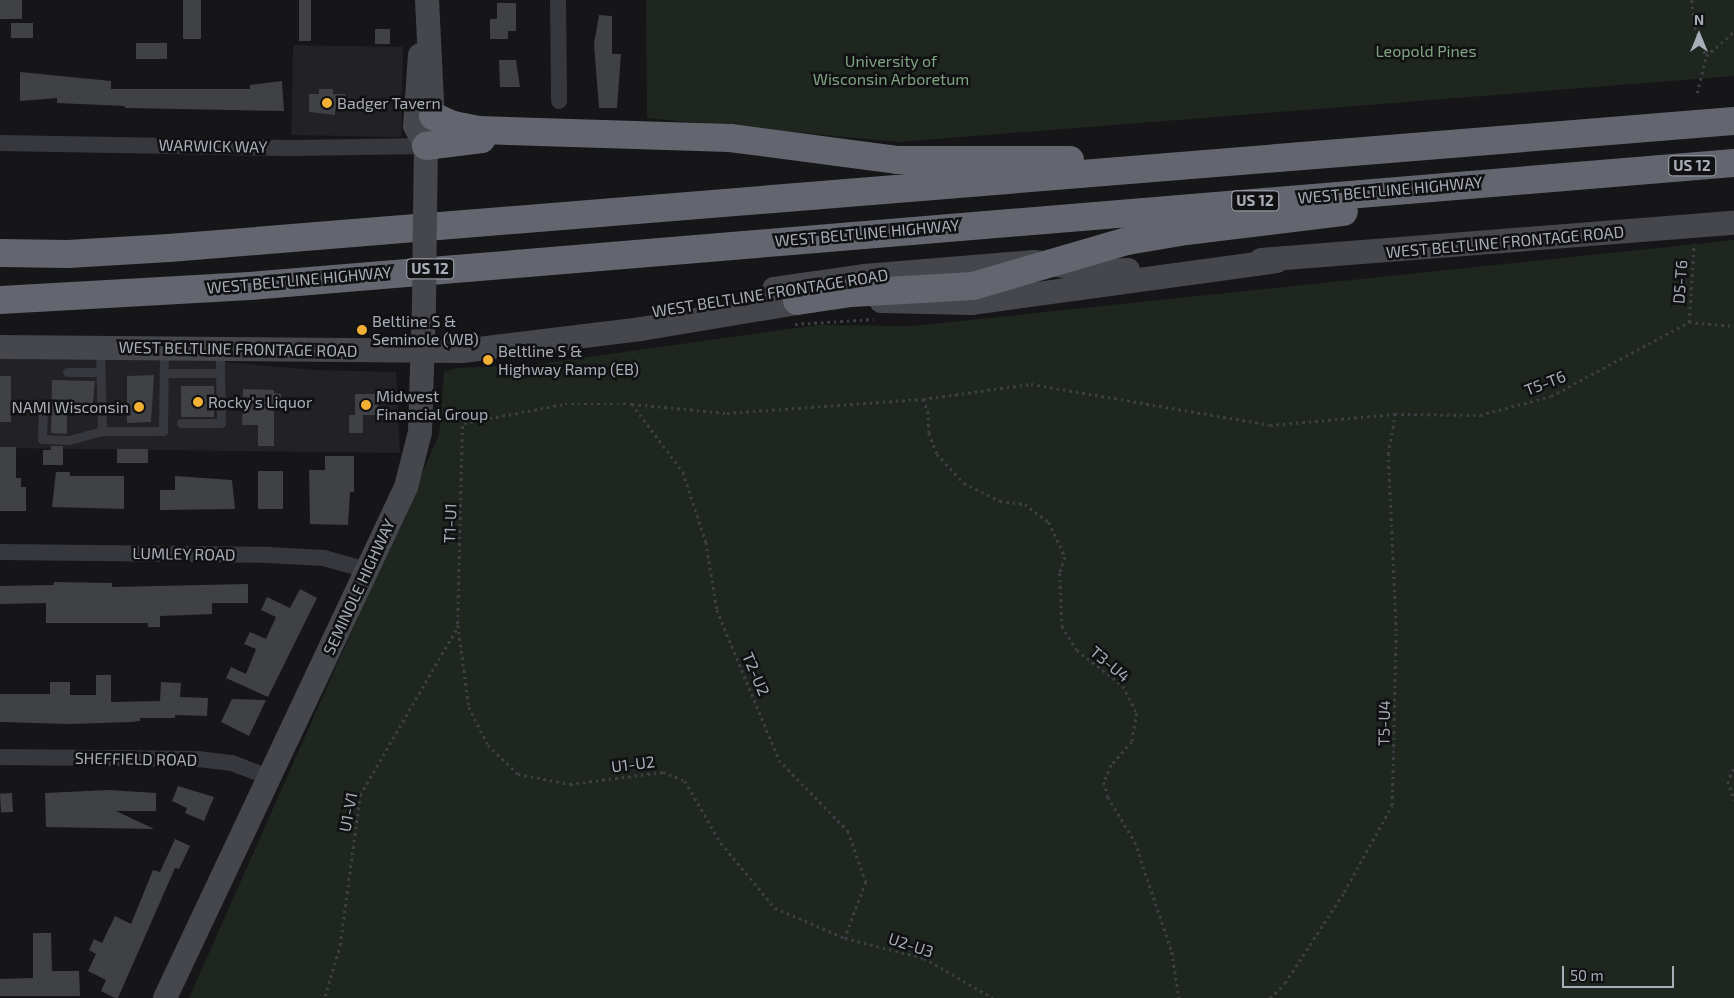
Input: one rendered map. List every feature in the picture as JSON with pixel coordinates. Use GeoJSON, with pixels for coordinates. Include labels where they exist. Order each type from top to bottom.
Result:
{"type":"FeatureCollection","features":[{"type":"Feature","properties":{"kind":"highway"},"geometry":{"type":"LineString","coordinates":[[433,116],[463,128],[566,135],[730,138],[825,152],[939,162],[1412,150]]}},
{"type":"Feature","properties":{"kind":"highway","name":"US 12"},"geometry":{"type":"LineString","coordinates":[[0,253],[68,254],[1412,150],[1734,121]]}},
{"type":"Feature","properties":{"kind":"highway"},"geometry":{"type":"LineString","coordinates":[[426,146],[458,140],[566,135]]}},
{"type":"Feature","properties":{"kind":"highway","name":"WEST BELTLINE HIGHWAY"},"geometry":{"type":"LineString","coordinates":[[0,300],[250,286],[1734,162]]}},
{"type":"Feature","properties":{"kind":"highway"},"geometry":{"type":"LineString","coordinates":[[794,313],[852,293],[974,286],[1128,241],[1186,231],[1445,200],[1651,169]]}},
{"type":"Feature","properties":{"kind":"highway"},"geometry":{"type":"LineString","coordinates":[[0,247],[68,254]]}},
{"type":"Feature","properties":{"kind":"street","name":"SEMINOLE HIGHWAY"},"geometry":{"type":"LineString","coordinates":[[165,998],[406,487],[415,457],[420,432],[423,351],[426,146],[433,116],[432,69],[426,37],[427,0]]}},
{"type":"Feature","properties":{"kind":"street"},"geometry":{"type":"LineString","coordinates":[[558,0],[559,101]]}},
{"type":"Feature","properties":{"kind":"street","name":"SEMINOLE HIGHWAY"},"geometry":{"type":"LineString","coordinates":[[426,37],[418,66],[415,121],[417,132],[426,146]]}},
{"type":"Feature","properties":{"kind":"street","name":"WARWICK WAY"},"geometry":{"type":"LineString","coordinates":[[0,143],[292,148],[426,146]]}},
{"type":"Feature","properties":{"kind":"street","name":"WEST BELTLINE FRONTAGE ROAD"},"geometry":{"type":"LineString","coordinates":[[0,347],[462,351],[566,337],[794,313],[971,303],[1276,261],[1734,223]]}},
{"type":"Feature","properties":{"kind":"street","name":"WEST BELTLINE FRONTAGE ROAD"},"geometry":{"type":"LineString","coordinates":[[566,337],[608,319],[835,279],[1000,264],[1054,264],[1102,271],[1238,260],[1276,261]]}},
{"type":"Feature","properties":{"kind":"street","name":"LUMLEY ROAD"},"geometry":{"type":"LineString","coordinates":[[0,552],[268,555],[324,558],[366,570]]}},
{"type":"Feature","properties":{"kind":"street","name":"SHEFFIELD ROAD"},"geometry":{"type":"LineString","coordinates":[[0,757],[198,759],[232,763],[269,777]]}},
{"type":"Feature","properties":{"kind":"lane"},"geometry":{"type":"LineString","coordinates":[[100,348],[99,372],[102,431]]}},
{"type":"Feature","properties":{"kind":"lane"},"geometry":{"type":"LineString","coordinates":[[43,407],[42,439],[69,440],[102,431],[163,431],[164,348]]}},
{"type":"Feature","properties":{"kind":"lane"},"geometry":{"type":"LineString","coordinates":[[181,422],[221,423],[220,348]]}},
{"type":"Feature","properties":{"kind":"lane"},"geometry":{"type":"LineString","coordinates":[[67,372],[99,372]]}},
{"type":"Feature","properties":{"kind":"lane"},"geometry":{"type":"LineString","coordinates":[[164,373],[220,373]]}},
{"type":"Feature","properties":{"kind":"path"},"geometry":{"type":"LineString","coordinates":[[1692,0],[1695,27],[1706,56],[1697,93]]}},
{"type":"Feature","properties":{"kind":"path"},"geometry":{"type":"LineString","coordinates":[[1706,56],[1734,32]]}},
{"type":"Feature","properties":{"kind":"path","name":"D5-T6"},"geometry":{"type":"LineString","coordinates":[[1689,322],[1694,244]]}},
{"type":"Feature","properties":{"kind":"path"},"geometry":{"type":"LineString","coordinates":[[794,313],[881,319]]}},
{"type":"Feature","properties":{"kind":"path"},"geometry":{"type":"LineString","coordinates":[[1689,322],[1734,326]]}},
{"type":"Feature","properties":{"kind":"path","name":"T5-T6"},"geometry":{"type":"LineString","coordinates":[[464,423],[564,404],[632,404],[727,413],[923,399],[1031,384],[1270,425],[1395,414],[1480,415],[1551,396],[1689,322]]}},
{"type":"Feature","properties":{"kind":"path","name":"T3-U4"},"geometry":{"type":"LineString","coordinates":[[923,399],[928,411],[929,433],[937,454],[964,483],[1000,501],[1025,504],[1049,522],[1065,557],[1060,573],[1062,626],[1077,650],[1123,686],[1137,713],[1132,742],[1111,765],[1104,782],[1108,796],[1135,842],[1172,952],[1179,998]]}},
{"type":"Feature","properties":{"kind":"path","name":"T2-U2"},"geometry":{"type":"LineString","coordinates":[[632,404],[683,472],[706,542],[717,610],[779,760],[848,831],[866,882],[845,938]]}},
{"type":"Feature","properties":{"kind":"path","name":"T1-U1"},"geometry":{"type":"LineString","coordinates":[[458,625],[463,413]]}},
{"type":"Feature","properties":{"kind":"path","name":"T5-U4"},"geometry":{"type":"LineString","coordinates":[[1270,998],[1284,982],[1344,892],[1392,805],[1396,631],[1388,454],[1395,414]]}},
{"type":"Feature","properties":{"kind":"path","name":"U1-U2"},"geometry":{"type":"LineString","coordinates":[[458,625],[469,707],[488,745],[518,774],[570,784],[663,772],[685,781],[721,843],[775,908],[845,938]]}},
{"type":"Feature","properties":{"kind":"path","name":"U1-V1"},"geometry":{"type":"LineString","coordinates":[[324,997],[340,945],[360,795],[458,625]]}},
{"type":"Feature","properties":{"kind":"path"},"geometry":{"type":"LineString","coordinates":[[1734,769],[1728,781],[1734,800]]}},
{"type":"Feature","properties":{"kind":"path","name":"U2-U3"},"geometry":{"type":"LineString","coordinates":[[845,938],[924,958],[993,998]]}},
{"type":"Feature","properties":{"kind":"path"},"geometry":{"type":"LineString","coordinates":[[324,997],[331,998]]}},
{"type":"Feature","properties":{"kind":"shaded area"},"geometry":{"type":"Polygon","coordinates":[[[293,45],[403,47],[401,137],[291,135],[293,45]]]}},
{"type":"Feature","properties":{"kind":"shaded area"},"geometry":{"type":"Polygon","coordinates":[[[0,359],[201,360],[315,370],[396,372],[400,453],[0,448],[0,359]]]}},
{"type":"Feature","properties":{"kind":"green space","name":"University of Wisconsin Arboretum"},"geometry":{"type":"Polygon","coordinates":[[[646,0],[1734,0],[1734,76],[898,142],[647,118],[646,0]]]}},
{"type":"Feature","properties":{"kind":"green space"},"geometry":{"type":"Polygon","coordinates":[[[1734,240],[1734,998],[189,998],[439,435],[444,372],[457,368],[538,364],[818,325],[912,326],[1734,240]]]}},
{"type":"Feature","properties":{"kind":"building"},"geometry":{"type":"Polygon","coordinates":[[[0,0],[22,0],[22,19],[0,19],[0,0]]]}},
{"type":"Feature","properties":{"kind":"building"},"geometry":{"type":"Polygon","coordinates":[[[183,0],[201,0],[201,39],[183,39],[183,0]]]}},
{"type":"Feature","properties":{"kind":"building"},"geometry":{"type":"Polygon","coordinates":[[[299,0],[311,0],[311,41],[299,41],[299,0]]]}},
{"type":"Feature","properties":{"kind":"building"},"geometry":{"type":"Polygon","coordinates":[[[497,3],[516,3],[516,31],[508,31],[508,39],[490,39],[490,19],[497,19],[497,3]]]}},
{"type":"Feature","properties":{"kind":"building"},"geometry":{"type":"Polygon","coordinates":[[[599,15],[612,16],[612,54],[621,54],[617,108],[599,108],[594,44],[599,15]]]}},
{"type":"Feature","properties":{"kind":"building"},"geometry":{"type":"Polygon","coordinates":[[[11,23],[33,23],[33,38],[11,38],[11,23]]]}},
{"type":"Feature","properties":{"kind":"building"},"geometry":{"type":"Polygon","coordinates":[[[375,29],[390,29],[390,44],[375,44],[375,29]]]}},
{"type":"Feature","properties":{"kind":"building"},"geometry":{"type":"Polygon","coordinates":[[[136,43],[167,43],[167,59],[136,59],[136,43]]]}},
{"type":"Feature","properties":{"kind":"building"},"geometry":{"type":"Polygon","coordinates":[[[499,60],[516,60],[520,87],[500,87],[499,60]]]}},
{"type":"Feature","properties":{"kind":"building"},"geometry":{"type":"Polygon","coordinates":[[[20,72],[111,81],[111,89],[250,89],[250,85],[282,81],[284,111],[125,108],[125,106],[57,103],[57,98],[20,101],[20,72]]]}},
{"type":"Feature","properties":{"kind":"building","name":"Badger Tavern"},"geometry":{"type":"Polygon","coordinates":[[[319,89],[333,89],[333,94],[345,94],[345,111],[335,111],[335,115],[309,112],[309,94],[319,94],[319,89]]]}},
{"type":"Feature","properties":{"kind":"building","name":"NAMI Wisconsin"},"geometry":{"type":"Polygon","coordinates":[[[154,375],[151,422],[127,423],[127,376],[154,375]]]}},
{"type":"Feature","properties":{"kind":"building"},"geometry":{"type":"Polygon","coordinates":[[[0,376],[11,376],[11,422],[0,422],[0,376]]]}},
{"type":"Feature","properties":{"kind":"building"},"geometry":{"type":"Polygon","coordinates":[[[52,380],[95,381],[92,413],[67,413],[67,434],[51,433],[52,380]]]}},
{"type":"Feature","properties":{"kind":"building","name":"Rocky's Liquor"},"geometry":{"type":"Polygon","coordinates":[[[181,386],[214,386],[214,417],[181,417],[181,386]]]}},
{"type":"Feature","properties":{"kind":"building"},"geometry":{"type":"Polygon","coordinates":[[[243,389],[274,390],[274,393],[281,394],[280,407],[274,407],[274,446],[258,446],[258,425],[242,425],[243,389]]]}},
{"type":"Feature","properties":{"kind":"building","name":"Midwest Financial Group"},"geometry":{"type":"Polygon","coordinates":[[[355,394],[378,394],[378,415],[363,415],[363,433],[349,433],[349,415],[355,415],[355,394]]]}},
{"type":"Feature","properties":{"kind":"building"},"geometry":{"type":"Polygon","coordinates":[[[51,446],[63,446],[63,465],[43,465],[43,450],[51,450],[51,446]]]}},
{"type":"Feature","properties":{"kind":"building"},"geometry":{"type":"Polygon","coordinates":[[[0,447],[16,447],[16,478],[21,478],[21,487],[26,487],[26,511],[0,511],[0,447]]]}},
{"type":"Feature","properties":{"kind":"building"},"geometry":{"type":"Polygon","coordinates":[[[117,449],[148,449],[148,463],[117,463],[117,449]]]}},
{"type":"Feature","properties":{"kind":"building"},"geometry":{"type":"Polygon","coordinates":[[[325,456],[354,456],[354,492],[350,492],[348,525],[310,524],[309,470],[325,470],[325,456]]]}},
{"type":"Feature","properties":{"kind":"building"},"geometry":{"type":"Polygon","coordinates":[[[258,471],[283,471],[283,509],[258,509],[258,471]]]}},
{"type":"Feature","properties":{"kind":"building"},"geometry":{"type":"Polygon","coordinates":[[[56,472],[70,472],[70,476],[124,476],[124,509],[52,507],[56,472]]]}},
{"type":"Feature","properties":{"kind":"building"},"geometry":{"type":"Polygon","coordinates":[[[175,476],[232,480],[235,509],[160,510],[160,490],[175,490],[175,476]]]}},
{"type":"Feature","properties":{"kind":"building"},"geometry":{"type":"Polygon","coordinates":[[[54,582],[112,583],[112,587],[248,584],[248,603],[212,603],[212,614],[160,616],[160,627],[148,627],[148,623],[46,623],[46,603],[0,604],[0,586],[54,585],[54,582]]]}},
{"type":"Feature","properties":{"kind":"building"},"geometry":{"type":"Polygon","coordinates":[[[300,589],[317,598],[268,697],[226,678],[231,667],[246,674],[256,649],[244,644],[250,632],[266,639],[276,617],[261,610],[267,597],[290,608],[300,589]]]}},
{"type":"Feature","properties":{"kind":"building"},"geometry":{"type":"Polygon","coordinates":[[[96,675],[111,675],[111,702],[160,701],[161,682],[181,683],[180,697],[208,698],[207,716],[175,715],[175,718],[140,718],[140,721],[131,722],[70,724],[0,722],[0,694],[50,694],[50,682],[70,682],[70,695],[96,695],[96,675]]]}},
{"type":"Feature","properties":{"kind":"building"},"geometry":{"type":"Polygon","coordinates":[[[232,699],[266,700],[249,736],[221,722],[232,699]]]}},
{"type":"Feature","properties":{"kind":"building"},"geometry":{"type":"Polygon","coordinates":[[[178,786],[214,797],[204,821],[185,813],[187,808],[172,801],[178,786]]]}},
{"type":"Feature","properties":{"kind":"building"},"geometry":{"type":"Polygon","coordinates":[[[108,790],[156,793],[156,811],[116,811],[154,829],[46,827],[45,793],[108,790]]]}},
{"type":"Feature","properties":{"kind":"building"},"geometry":{"type":"Polygon","coordinates":[[[12,793],[13,812],[1,813],[0,794],[12,793]]]}},
{"type":"Feature","properties":{"kind":"building"},"geometry":{"type":"Polygon","coordinates":[[[175,839],[190,846],[179,869],[175,868],[118,998],[115,998],[101,991],[106,980],[88,971],[96,954],[89,950],[94,939],[102,943],[115,916],[131,924],[153,870],[160,872],[175,839]]]}},
{"type":"Feature","properties":{"kind":"building"},"geometry":{"type":"Polygon","coordinates":[[[33,933],[51,933],[52,971],[79,971],[80,996],[0,996],[0,979],[33,978],[33,933]]]}},
{"type":"Feature","properties":{"kind":"place","name":"Badger Tavern"},"geometry":{"type":"Point","coordinates":[327,103]}},
{"type":"Feature","properties":{"kind":"place","name":"Beltline S & Seminole (WB)"},"geometry":{"type":"Point","coordinates":[362,330]}},
{"type":"Feature","properties":{"kind":"place","name":"Beltline S & Highway Ramp (EB)"},"geometry":{"type":"Point","coordinates":[488,360]}},
{"type":"Feature","properties":{"kind":"place","name":"Rocky's Liquor"},"geometry":{"type":"Point","coordinates":[198,402]}},
{"type":"Feature","properties":{"kind":"place","name":"Midwest Financial Group"},"geometry":{"type":"Point","coordinates":[366,405]}},
{"type":"Feature","properties":{"kind":"place","name":"NAMI Wisconsin"},"geometry":{"type":"Point","coordinates":[139,407]}},
{"type":"Feature","properties":{"kind":"park label","name":"Leopold Pines"},"geometry":{"type":"Point","coordinates":[1426,51]}}]}
